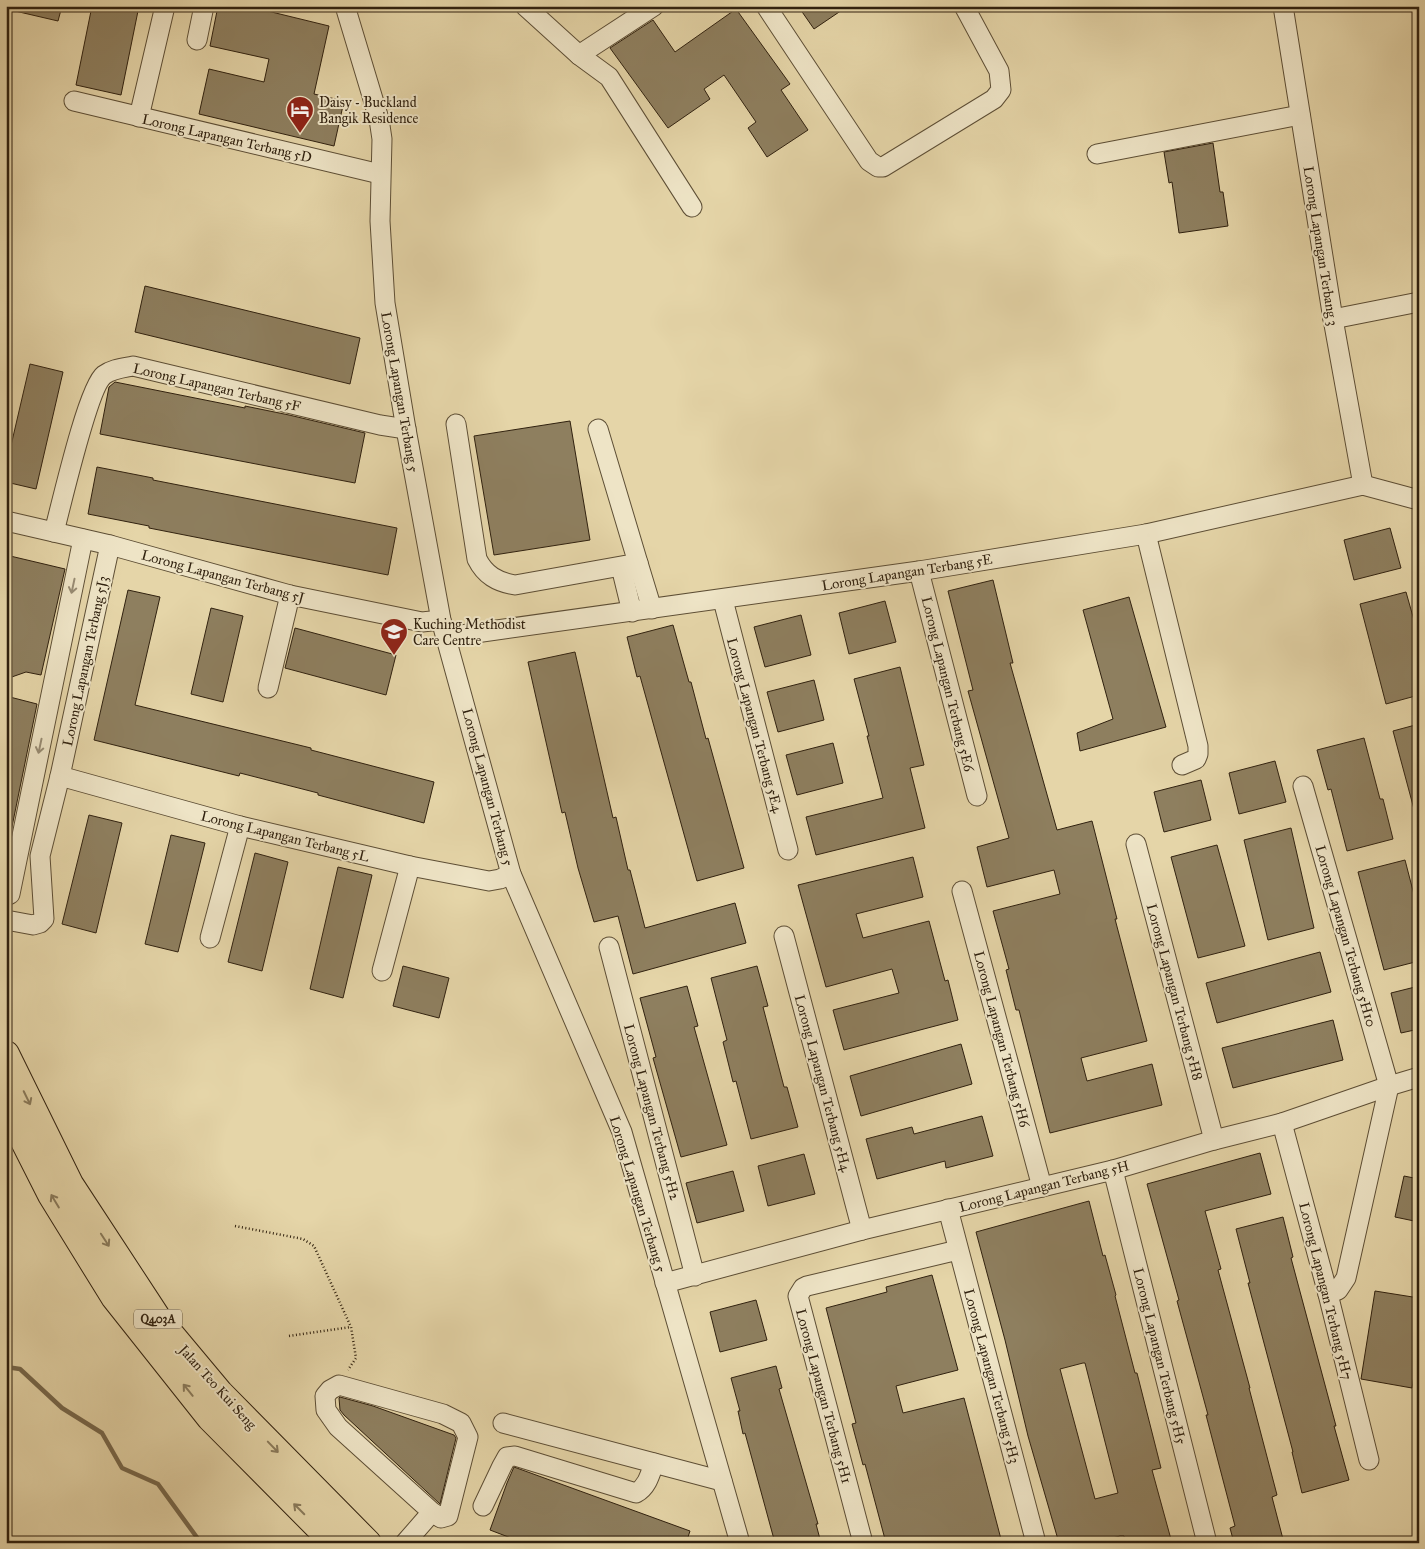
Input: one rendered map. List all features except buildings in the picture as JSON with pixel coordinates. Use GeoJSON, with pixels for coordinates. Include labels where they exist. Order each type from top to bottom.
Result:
{"type":"FeatureCollection","features":[{"type":"Feature","properties":{"kind":"highway","name":"Jalan Teo Kui Seng"},"geometry":{"type":"LineString","coordinates":[[6,1054],[70,1184],[159,1320],[220,1393],[368,1543]]}},
{"type":"Feature","properties":{"kind":"highway","name":"Jalan Teo Kui Seng"},"geometry":{"type":"LineString","coordinates":[[6,1106],[51,1195],[114,1297],[210,1418],[334,1543]]}},
{"type":"Feature","properties":{"kind":"street"},"geometry":{"type":"LineString","coordinates":[[139,117],[166,6]]}},
{"type":"Feature","properties":{"kind":"street"},"geometry":{"type":"LineString","coordinates":[[197,40],[204,6]]}},
{"type":"Feature","properties":{"kind":"street","name":"Lorong Lapangan Terbang 5"},"geometry":{"type":"LineString","coordinates":[[345,6],[379,119],[382,139],[380,221],[385,303],[406,429],[444,629],[511,874],[622,1132],[740,1543]]}},
{"type":"Feature","properties":{"kind":"street"},"geometry":{"type":"LineString","coordinates":[[525,6],[579,56],[609,78],[692,207]]}},
{"type":"Feature","properties":{"kind":"street"},"geometry":{"type":"LineString","coordinates":[[579,56],[654,6]]}},
{"type":"Feature","properties":{"kind":"street"},"geometry":{"type":"LineString","coordinates":[[766,6],[869,161],[878,167],[888,165],[994,99],[1002,90],[999,71],[964,6]]}},
{"type":"Feature","properties":{"kind":"street","name":"Lorong Lapangan Terbang 3"},"geometry":{"type":"LineString","coordinates":[[1284,6],[1333,319],[1362,485]]}},
{"type":"Feature","properties":{"kind":"street","name":"Lorong Lapangan Terbang 5D"},"geometry":{"type":"LineString","coordinates":[[74,101],[380,174]]}},
{"type":"Feature","properties":{"kind":"street"},"geometry":{"type":"LineString","coordinates":[[1098,154],[1300,115]]}},
{"type":"Feature","properties":{"kind":"street"},"geometry":{"type":"LineString","coordinates":[[1333,319],[1419,302]]}},
{"type":"Feature","properties":{"kind":"street","name":"Lorong Lapangan Terbang 5F"},"geometry":{"type":"LineString","coordinates":[[54,532],[91,397],[102,376],[116,369],[132,366],[380,425],[406,429]]}},
{"type":"Feature","properties":{"kind":"street"},"geometry":{"type":"LineString","coordinates":[[456,424],[476,554],[487,574],[502,583],[514,585],[630,565]]}},
{"type":"Feature","properties":{"kind":"street"},"geometry":{"type":"LineString","coordinates":[[598,429],[630,565],[632,612]]}},
{"type":"Feature","properties":{"kind":"street"},"geometry":{"type":"LineString","coordinates":[[1362,485],[1417,504]]}},
{"type":"Feature","properties":{"kind":"street","name":"Lorong Lapangan Terbang 5E"},"geometry":{"type":"LineString","coordinates":[[444,629],[632,612],[920,571],[1146,534],[1362,485]]}},
{"type":"Feature","properties":{"kind":"street","name":"Lorong Lapangan Terbang 5J"},"geometry":{"type":"LineString","coordinates":[[6,521],[110,545],[290,595],[422,622],[444,629]]}},
{"type":"Feature","properties":{"kind":"street"},"geometry":{"type":"LineString","coordinates":[[1146,534],[1198,746],[1196,760],[1182,765]]}},
{"type":"Feature","properties":{"kind":"street"},"geometry":{"type":"LineString","coordinates":[[6,896],[10,894],[83,539]]}},
{"type":"Feature","properties":{"kind":"street","name":"Lorong Lapangan Terbang 5J3"},"geometry":{"type":"LineString","coordinates":[[6,920],[33,925],[40,923],[44,918],[40,856],[60,776],[110,545]]}},
{"type":"Feature","properties":{"kind":"street"},"geometry":{"type":"LineString","coordinates":[[630,565],[652,609]]}},
{"type":"Feature","properties":{"kind":"street","name":"Lorong Lapangan Terbang 5E6"},"geometry":{"type":"LineString","coordinates":[[920,571],[977,796]]}},
{"type":"Feature","properties":{"kind":"street"},"geometry":{"type":"LineString","coordinates":[[268,688],[290,595]]}},
{"type":"Feature","properties":{"kind":"street","name":"Lorong Lapangan Terbang 5E4"},"geometry":{"type":"LineString","coordinates":[[723,600],[788,850]]}},
{"type":"Feature","properties":{"kind":"street","name":"Lorong Lapangan Terbang 5L"},"geometry":{"type":"LineString","coordinates":[[60,776],[240,826],[410,866],[489,881],[500,880],[511,874]]}},
{"type":"Feature","properties":{"kind":"street","name":"Lorong Lapangan Terbang 5H10"},"geometry":{"type":"LineString","coordinates":[[1303,786],[1389,1086]]}},
{"type":"Feature","properties":{"kind":"street"},"geometry":{"type":"LineString","coordinates":[[210,938],[240,826]]}},
{"type":"Feature","properties":{"kind":"street","name":"Lorong Lapangan Terbang 5H8"},"geometry":{"type":"LineString","coordinates":[[1136,844],[1214,1140]]}},
{"type":"Feature","properties":{"kind":"street"},"geometry":{"type":"LineString","coordinates":[[382,971],[410,866]]}},
{"type":"Feature","properties":{"kind":"street","name":"Lorong Lapangan Terbang 5H6"},"geometry":{"type":"LineString","coordinates":[[962,891],[1042,1187]]}},
{"type":"Feature","properties":{"kind":"street","name":"Lorong Lapangan Terbang 5H4"},"geometry":{"type":"LineString","coordinates":[[784,936],[862,1230]]}},
{"type":"Feature","properties":{"kind":"street","name":"Lorong Lapangan Terbang 5H2"},"geometry":{"type":"LineString","coordinates":[[609,947],[695,1276]]}},
{"type":"Feature","properties":{"kind":"street","name":"Lorong Lapangan Terbang 5H"},"geometry":{"type":"LineString","coordinates":[[665,1283],[862,1230],[1114,1170],[1214,1140],[1282,1123],[1419,1077]]}},
{"type":"Feature","properties":{"kind":"street"},"geometry":{"type":"LineString","coordinates":[[1328,1294],[1338,1290],[1346,1278],[1389,1086]]}},
{"type":"Feature","properties":{"kind":"street","name":"Lorong Lapangan Terbang 5H7"},"geometry":{"type":"LineString","coordinates":[[1282,1123],[1328,1294],[1369,1460]]}},
{"type":"Feature","properties":{"kind":"street","name":"Lorong Lapangan Terbang 5H5"},"geometry":{"type":"LineString","coordinates":[[1114,1170],[1207,1543]]}},
{"type":"Feature","properties":{"kind":"street","name":"Lorong Lapangan Terbang 5H3"},"geometry":{"type":"LineString","coordinates":[[948,1209],[1036,1543]]}},
{"type":"Feature","properties":{"kind":"street","name":"Lorong Lapangan Terbang 5H1"},"geometry":{"type":"LineString","coordinates":[[863,1543],[798,1296],[803,1288],[807,1286],[958,1250]]}},
{"type":"Feature","properties":{"kind":"street"},"geometry":{"type":"LineString","coordinates":[[338,1385],[443,1414],[461,1423],[468,1437],[448,1516],[441,1518],[432,1512],[338,1427],[326,1410],[325,1396],[330,1390],[338,1385]]}},
{"type":"Feature","properties":{"kind":"street"},"geometry":{"type":"LineString","coordinates":[[502,1424],[722,1481]]}},
{"type":"Feature","properties":{"kind":"street"},"geometry":{"type":"LineString","coordinates":[[482,1506],[508,1457],[515,1456],[636,1493],[647,1484],[654,1463]]}},
{"type":"Feature","properties":{"kind":"street"},"geometry":{"type":"LineString","coordinates":[[405,1543],[432,1512]]}},
{"type":"Feature","properties":{"kind":"path"},"geometry":{"type":"LineString","coordinates":[[236,1226],[303,1239],[314,1246],[351,1327],[356,1358],[338,1385]]}},
{"type":"Feature","properties":{"kind":"path"},"geometry":{"type":"LineString","coordinates":[[289,1336],[351,1327]]}},
{"type":"Feature","properties":{"kind":"waterway"},"geometry":{"type":"LineString","coordinates":[[6,1367],[20,1369],[62,1408],[102,1433],[122,1468],[158,1484],[201,1543]]}},
{"type":"Feature","properties":{"kind":"place","name":"Daisy - Buckland Bangik Residence"},"geometry":{"type":"Point","coordinates":[300,134]}},
{"type":"Feature","properties":{"kind":"place","name":"Kuching Methodist Care Centre"},"geometry":{"type":"Point","coordinates":[394,656]}}]}
